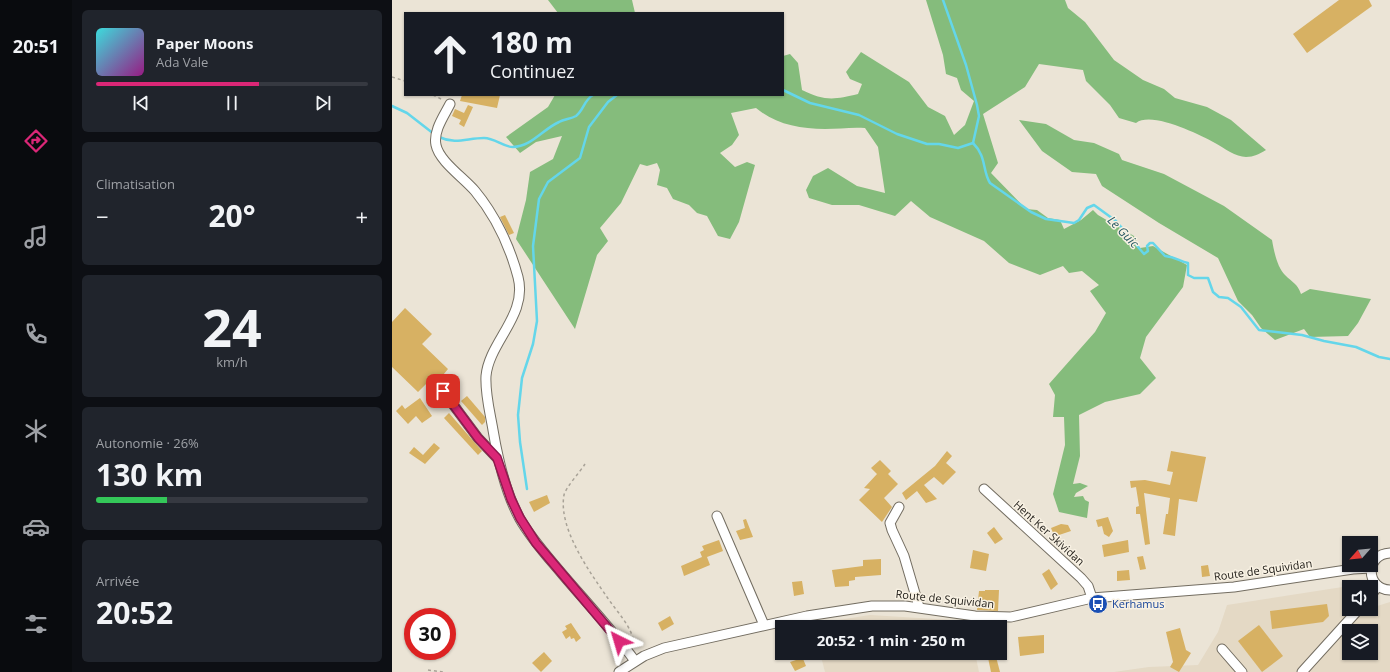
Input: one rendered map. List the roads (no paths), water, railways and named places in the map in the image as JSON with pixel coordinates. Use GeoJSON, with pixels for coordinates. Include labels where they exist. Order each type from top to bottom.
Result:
{"type":"FeatureCollection","features":[{"type":"Feature","properties":{"kind":"street"},"geometry":{"type":"LineString","coordinates":[[450,104],[437,131],[435,138],[436,147],[443,159],[475,191],[488,208],[508,250],[518,279],[519,293],[511,322],[494,352],[486,374],[487,394],[497,458],[511,499],[520,518],[536,543],[635,661]]}},
{"type":"Feature","properties":{"kind":"street"},"geometry":{"type":"LineString","coordinates":[[443,391],[478,438],[497,458]]}},
{"type":"Feature","properties":{"kind":"street","name":"Hent Ker Skividan"},"geometry":{"type":"LineString","coordinates":[[984,489],[1081,578],[1088,586],[1092,598]]}},
{"type":"Feature","properties":{"kind":"street"},"geometry":{"type":"LineString","coordinates":[[898,507],[890,523],[904,556],[919,607]]}},
{"type":"Feature","properties":{"kind":"street"},"geometry":{"type":"LineString","coordinates":[[717,516],[764,626]]}},
{"type":"Feature","properties":{"kind":"street"},"geometry":{"type":"LineString","coordinates":[[1378,557],[1380,555],[1390,553]]}},
{"type":"Feature","properties":{"kind":"street","name":"Route de Squividan"},"geometry":{"type":"LineString","coordinates":[[619,672],[635,661],[664,648],[854,608],[890,605],[919,607],[975,616],[1011,617],[1092,598],[1234,587],[1342,571]]}},
{"type":"Feature","properties":{"kind":"street"},"geometry":{"type":"LineString","coordinates":[[1378,586],[1390,590]]}},
{"type":"Feature","properties":{"kind":"street"},"geometry":{"type":"LineString","coordinates":[[1302,672],[1353,616]]}},
{"type":"Feature","properties":{"kind":"street"},"geometry":{"type":"LineString","coordinates":[[1222,648],[1242,672]]}},
{"type":"Feature","properties":{"kind":"waterway","name":"Le Guic"},"geometry":{"type":"LineString","coordinates":[[943,0],[966,65],[977,105],[979,116],[973,143]]}},
{"type":"Feature","properties":{"kind":"waterway"},"geometry":{"type":"LineString","coordinates":[[784,90],[810,103],[859,115],[897,134],[927,144],[939,144],[958,148],[973,143]]}},
{"type":"Feature","properties":{"kind":"waterway"},"geometry":{"type":"LineString","coordinates":[[439,137],[451,141],[488,138],[509,147],[519,146],[531,141],[553,125],[576,116],[592,96]]}},
{"type":"Feature","properties":{"kind":"waterway"},"geometry":{"type":"LineString","coordinates":[[527,489],[520,442],[518,415],[522,378],[533,344],[537,321],[533,246],[539,199],[548,182],[580,158],[589,127],[608,102],[616,96]]}},
{"type":"Feature","properties":{"kind":"waterway"},"geometry":{"type":"LineString","coordinates":[[392,106],[407,113],[434,134]]}},
{"type":"Feature","properties":{"kind":"waterway","name":"Le Guic"},"geometry":{"type":"LineString","coordinates":[[973,143],[980,153],[990,183],[1031,212],[1046,219],[1074,223],[1079,220],[1087,208],[1094,205],[1116,221],[1144,254],[1148,251],[1147,246],[1150,243],[1153,243],[1165,256],[1188,263],[1188,275],[1194,278],[1208,278],[1213,292],[1219,297],[1228,298],[1241,307],[1259,330],[1302,335],[1356,347],[1379,357],[1390,359]]}},
{"type":"Feature","properties":{"kind":"place","name":"Kerhamus"},"geometry":{"type":"Point","coordinates":[1098,604]}}]}
